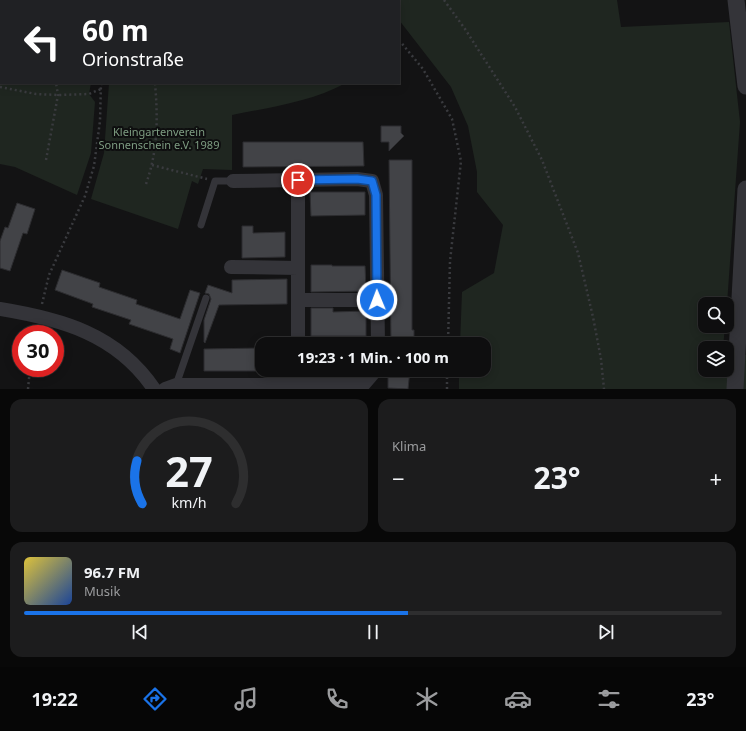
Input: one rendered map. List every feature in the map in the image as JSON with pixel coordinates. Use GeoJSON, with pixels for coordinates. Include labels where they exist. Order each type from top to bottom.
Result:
{"type":"FeatureCollection","features":[{"type":"Feature","properties":{"kind":"street"},"geometry":{"type":"LineString","coordinates":[[736,0],[746,86]]}},
{"type":"Feature","properties":{"kind":"street"},"geometry":{"type":"LineString","coordinates":[[233,181],[357,179],[372,181],[376,195],[378,337]]}},
{"type":"Feature","properties":{"kind":"street"},"geometry":{"type":"LineString","coordinates":[[298,180],[298,337]]}},
{"type":"Feature","properties":{"kind":"street"},"geometry":{"type":"LineString","coordinates":[[735,389],[746,189]]}},
{"type":"Feature","properties":{"kind":"street"},"geometry":{"type":"LineString","coordinates":[[231,267],[298,268]]}},
{"type":"Feature","properties":{"kind":"street"},"geometry":{"type":"LineString","coordinates":[[298,300],[377,300]]}},
{"type":"Feature","properties":{"kind":"street"},"geometry":{"type":"LineString","coordinates":[[0,309],[39,316],[77,328],[109,344],[119,351],[145,375],[154,389]]}},
{"type":"Feature","properties":{"kind":"street"},"geometry":{"type":"LineString","coordinates":[[298,377],[298,385]]}},
{"type":"Feature","properties":{"kind":"street"},"geometry":{"type":"LineString","coordinates":[[170,387],[298,385],[354,387],[363,385],[370,377]]}},
{"type":"Feature","properties":{"kind":"lane"},"geometry":{"type":"LineString","coordinates":[[201,225],[216,181],[233,181]]}},
{"type":"Feature","properties":{"kind":"lane"},"geometry":{"type":"LineString","coordinates":[[170,387],[206,298]]}},
{"type":"Feature","properties":{"kind":"path"},"geometry":{"type":"LineString","coordinates":[[444,0],[515,106],[542,160],[578,253],[593,317],[601,359],[604,389]]}},
{"type":"Feature","properties":{"kind":"path"},"geometry":{"type":"LineString","coordinates":[[400,41],[423,69],[452,119],[461,160],[450,261],[448,337]]}},
{"type":"Feature","properties":{"kind":"path"},"geometry":{"type":"LineString","coordinates":[[46,160],[58,95],[56,84]]}},
{"type":"Feature","properties":{"kind":"path"},"geometry":{"type":"LineString","coordinates":[[39,316],[49,275],[84,196],[94,166],[100,121],[101,84]]}},
{"type":"Feature","properties":{"kind":"path"},"geometry":{"type":"LineString","coordinates":[[146,184],[152,166],[158,115],[155,84]]}},
{"type":"Feature","properties":{"kind":"path"},"geometry":{"type":"LineString","coordinates":[[0,87],[36,94],[58,95],[89,94],[101,89]]}},
{"type":"Feature","properties":{"kind":"path"},"geometry":{"type":"LineString","coordinates":[[152,166],[201,177]]}},
{"type":"Feature","properties":{"kind":"path"},"geometry":{"type":"LineString","coordinates":[[28,389],[29,377]]}},
{"type":"Feature","properties":{"kind":"path"},"geometry":{"type":"LineString","coordinates":[[447,377],[447,389]]}},
{"type":"Feature","properties":{"kind":"green space"},"geometry":{"type":"Polygon","coordinates":[[[400,0],[617,0],[621,27],[729,22],[740,122],[728,297],[698,297],[698,333],[724,333],[724,341],[698,341],[698,377],[734,377],[734,354],[746,355],[746,389],[459,389],[459,377],[491,377],[491,337],[460,337],[462,292],[494,273],[503,225],[477,192],[477,172],[468,126],[451,87],[400,21],[400,0]]]}},
{"type":"Feature","properties":{"kind":"green space","name":"Kleingartenverein Sonnenschein e.V. 1989"},"geometry":{"type":"Polygon","coordinates":[[[0,84],[91,84],[89,94],[95,102],[91,153],[77,195],[15,167],[0,164],[0,84]]]}},
{"type":"Feature","properties":{"kind":"green space","name":"Kleingartenverein Sonnenschein e.V. 1989"},"geometry":{"type":"Polygon","coordinates":[[[109,84],[344,84],[333,90],[305,99],[232,115],[232,170],[203,169],[198,184],[192,181],[178,229],[91,199],[104,153],[109,84]]]}},
{"type":"Feature","properties":{"kind":"building"},"geometry":{"type":"Polygon","coordinates":[[[381,126],[401,126],[401,133],[404,136],[389,151],[389,142],[381,142],[381,126]]]}},
{"type":"Feature","properties":{"kind":"building"},"geometry":{"type":"Polygon","coordinates":[[[243,142],[363,142],[364,166],[243,167],[243,142]]]}},
{"type":"Feature","properties":{"kind":"building"},"geometry":{"type":"Polygon","coordinates":[[[389,160],[412,160],[412,330],[414,330],[414,337],[391,337],[389,160]]]}},
{"type":"Feature","properties":{"kind":"building"},"geometry":{"type":"Polygon","coordinates":[[[310,192],[365,192],[365,215],[311,216],[310,192]]]}},
{"type":"Feature","properties":{"kind":"building"},"geometry":{"type":"Polygon","coordinates":[[[17,203],[35,209],[27,234],[23,233],[10,271],[0,268],[0,241],[5,227],[8,228],[17,203]]]}},
{"type":"Feature","properties":{"kind":"building"},"geometry":{"type":"Polygon","coordinates":[[[242,226],[253,226],[253,233],[285,232],[285,257],[242,258],[242,226]]]}},
{"type":"Feature","properties":{"kind":"building"},"geometry":{"type":"Polygon","coordinates":[[[311,265],[365,266],[366,291],[311,292],[311,265]]]}},
{"type":"Feature","properties":{"kind":"building"},"geometry":{"type":"Polygon","coordinates":[[[62,270],[100,283],[99,287],[137,300],[136,304],[180,319],[190,290],[200,293],[180,353],[170,349],[173,339],[129,324],[131,320],[92,307],[93,304],[55,290],[62,270]]]}},
{"type":"Feature","properties":{"kind":"building"},"geometry":{"type":"Polygon","coordinates":[[[287,279],[287,304],[219,305],[205,343],[204,342],[204,320],[211,299],[209,294],[205,293],[208,285],[232,293],[232,280],[287,279]]]}},
{"type":"Feature","properties":{"kind":"building"},"geometry":{"type":"Polygon","coordinates":[[[311,308],[333,308],[333,312],[366,311],[366,336],[311,336],[311,308]]]}},
{"type":"Feature","properties":{"kind":"building"},"geometry":{"type":"Polygon","coordinates":[[[255,348],[255,371],[204,371],[204,349],[255,348]]]}},
{"type":"Feature","properties":{"kind":"building"},"geometry":{"type":"Polygon","coordinates":[[[388,377],[409,377],[408,389],[388,388],[388,377]]]}},
{"type":"Feature","properties":{"kind":"route"},"geometry":{"type":"LineString","coordinates":[[298,180],[357,179],[372,181],[376,195],[377,300]]}}]}
